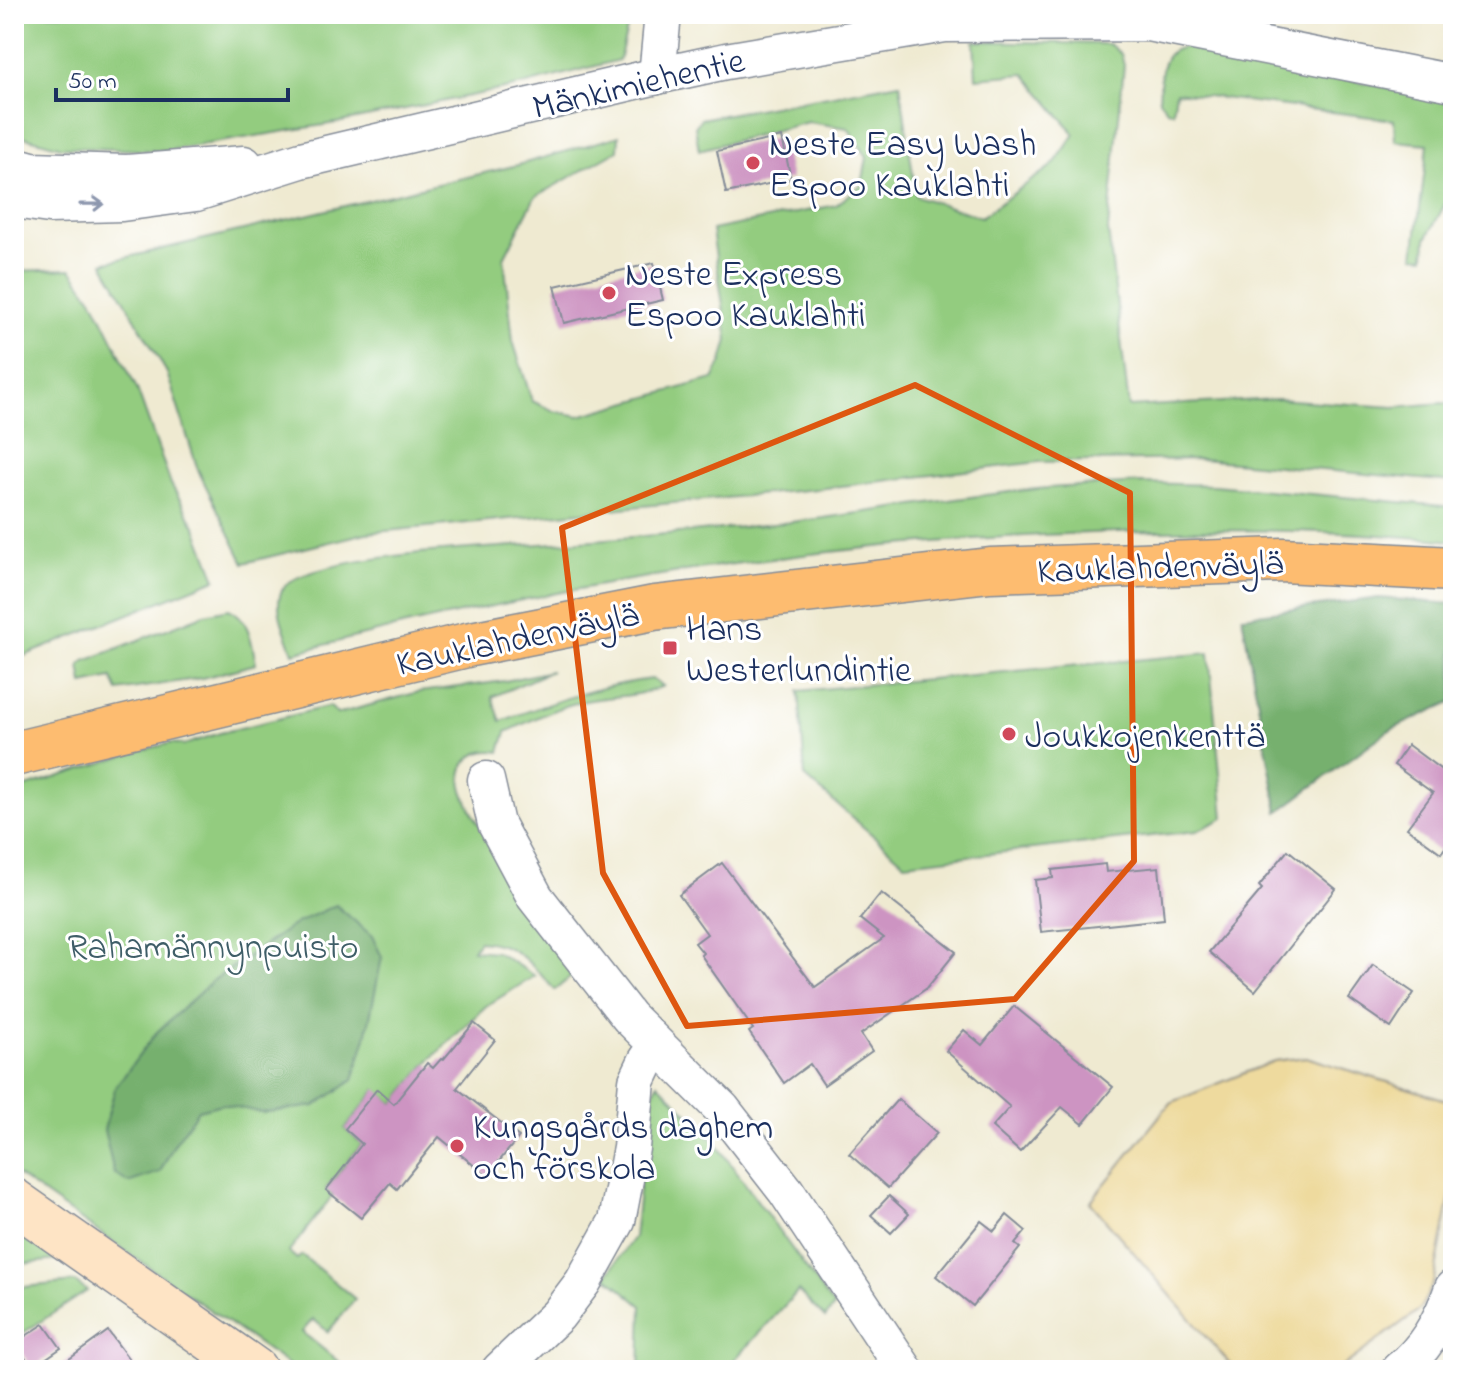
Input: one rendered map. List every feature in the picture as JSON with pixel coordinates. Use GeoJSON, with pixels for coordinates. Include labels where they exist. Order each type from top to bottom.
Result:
{"type":"FeatureCollection","features":[{"type":"Feature","properties":{"kind":"main road","name":"Kauklahdenväylä"},"geometry":{"type":"LineString","coordinates":[[14,754],[471,644],[654,608],[990,570],[1283,560],[1453,569]]}},
{"type":"Feature","properties":{"kind":"main road","name":"Kauklahdenväylä"},"geometry":{"type":"LineString","coordinates":[[14,766],[67,742]]}},
{"type":"Feature","properties":{"kind":"street"},"geometry":{"type":"LineString","coordinates":[[657,76],[663,14]]}},
{"type":"Feature","properties":{"kind":"street","name":"Mänkimiehentie"},"geometry":{"type":"LineString","coordinates":[[14,200],[49,205],[122,203],[196,193],[301,160],[657,76],[726,61],[945,24],[1148,23],[1453,83]]}},
{"type":"Feature","properties":{"kind":"street","name":"Mänkimiehentie"},"geometry":{"type":"LineString","coordinates":[[14,165],[32,170],[127,173],[301,160]]}},
{"type":"Feature","properties":{"kind":"street"},"geometry":{"type":"LineString","coordinates":[[486,780],[496,824],[535,897],[629,1017],[722,1109],[777,1179],[905,1370]]}},
{"type":"Feature","properties":{"kind":"street"},"geometry":{"type":"LineString","coordinates":[[500,1370],[558,1315],[583,1282],[617,1221],[631,1148],[637,1081],[647,1060],[661,1050]]}},
{"type":"Feature","properties":{"kind":"street"},"geometry":{"type":"LineString","coordinates":[[14,1201],[255,1370]]}},
{"type":"Feature","properties":{"kind":"street"},"geometry":{"type":"LineString","coordinates":[[1399,1370],[1427,1341],[1445,1312],[1453,1288]]}},
{"type":"Feature","properties":{"kind":"highlighted area"},"geometry":{"type":"Polygon","coordinates":[[[915,385],[1130,493],[1134,861],[1015,999],[687,1026],[603,873],[562,528],[915,385]]]}},
{"type":"Feature","properties":{"kind":"green space"},"geometry":{"type":"Polygon","coordinates":[[[14,14],[631,14],[619,60],[519,86],[336,123],[164,151],[61,147],[14,134],[14,14]]]}},
{"type":"Feature","properties":{"kind":"green space"},"geometry":{"type":"Polygon","coordinates":[[[974,41],[1109,44],[1121,54],[1124,65],[1108,230],[1129,407],[1277,399],[1394,407],[1453,405],[1453,482],[1201,459],[1039,462],[817,489],[366,533],[244,563],[198,470],[167,373],[103,263],[518,165],[619,136],[618,150],[535,197],[504,258],[513,341],[532,401],[554,411],[579,416],[713,379],[728,340],[712,230],[836,205],[862,185],[867,157],[848,128],[808,122],[699,150],[695,127],[701,119],[900,83],[916,196],[981,217],[1054,164],[1075,134],[1025,74],[976,78],[974,41]]]}},
{"type":"Feature","properties":{"kind":"green space"},"geometry":{"type":"Polygon","coordinates":[[[1185,47],[1431,96],[1453,104],[1453,190],[1426,239],[1425,257],[1414,256],[1428,144],[1395,141],[1394,120],[1176,92],[1173,112],[1167,110],[1159,100],[1165,60],[1176,49],[1185,47]]]}},
{"type":"Feature","properties":{"kind":"green space"},"geometry":{"type":"Polygon","coordinates":[[[71,269],[93,300],[137,389],[171,484],[196,528],[216,579],[14,660],[14,271],[71,269]]]}},
{"type":"Feature","properties":{"kind":"green space"},"geometry":{"type":"Polygon","coordinates":[[[1139,483],[1214,485],[1453,507],[1453,541],[1318,532],[1182,530],[990,538],[889,546],[689,570],[589,587],[391,628],[293,653],[279,609],[281,592],[299,577],[373,559],[744,527],[1018,491],[1139,483]]]}},
{"type":"Feature","properties":{"kind":"green space"},"geometry":{"type":"Polygon","coordinates":[[[1379,598],[1453,604],[1453,701],[1388,731],[1278,812],[1242,616],[1379,598]]]}},
{"type":"Feature","properties":{"kind":"green space"},"geometry":{"type":"Polygon","coordinates":[[[229,609],[246,625],[256,664],[202,678],[118,691],[112,678],[83,684],[80,666],[85,661],[205,614],[229,609]]]}},
{"type":"Feature","properties":{"kind":"green space","name":"Joukkojenkenttä"},"geometry":{"type":"Polygon","coordinates":[[[1209,653],[1224,818],[1197,831],[905,863],[805,777],[799,691],[1209,653]]]}},
{"type":"Feature","properties":{"kind":"green space","name":"Rahamännynpuisto"},"geometry":{"type":"Polygon","coordinates":[[[551,671],[492,697],[501,721],[613,686],[652,679],[663,686],[642,693],[576,703],[549,712],[506,732],[500,752],[475,755],[462,772],[463,790],[476,819],[577,972],[555,990],[522,956],[504,946],[479,941],[472,950],[496,952],[535,976],[486,1006],[427,1063],[394,1104],[376,1090],[345,1129],[362,1144],[326,1189],[333,1195],[289,1252],[297,1259],[302,1255],[355,1299],[328,1332],[313,1319],[302,1332],[349,1370],[296,1370],[14,1173],[14,791],[139,751],[171,743],[184,745],[330,706],[337,714],[419,692],[505,681],[551,671]]]}},
{"type":"Feature","properties":{"kind":"green space"},"geometry":{"type":"Polygon","coordinates":[[[336,905],[372,936],[382,957],[366,1037],[353,1080],[315,1106],[263,1113],[222,1104],[198,1110],[160,1172],[128,1183],[114,1173],[104,1130],[115,1088],[156,1033],[211,982],[296,923],[336,905]]]}},
{"type":"Feature","properties":{"kind":"green space"},"geometry":{"type":"Polygon","coordinates":[[[658,1083],[712,1138],[834,1307],[825,1318],[798,1291],[725,1370],[640,1370],[642,1306],[606,1276],[634,1237],[649,1099],[658,1083]]]}},
{"type":"Feature","properties":{"kind":"green space"},"geometry":{"type":"Polygon","coordinates":[[[14,1224],[65,1259],[14,1265],[14,1224]]]}},
{"type":"Feature","properties":{"kind":"green space"},"geometry":{"type":"Polygon","coordinates":[[[75,1282],[87,1291],[14,1339],[14,1288],[75,1282]]]}},
{"type":"Feature","properties":{"kind":"sand"},"geometry":{"type":"Polygon","coordinates":[[[1306,1057],[1453,1102],[1453,1182],[1433,1284],[1420,1309],[1338,1370],[1235,1370],[1090,1202],[1170,1103],[1274,1061],[1306,1057]]]}},
{"type":"Feature","properties":{"kind":"building","name":"Neste Easy Wash Espoo Kauklahti"},"geometry":{"type":"Polygon","coordinates":[[[782,137],[791,179],[726,193],[717,151],[782,137]]]}},
{"type":"Feature","properties":{"kind":"building","name":"Neste Express Espoo Kauklahti"},"geometry":{"type":"Polygon","coordinates":[[[654,263],[663,300],[564,323],[555,286],[654,263]]]}},
{"type":"Feature","properties":{"kind":"building"},"geometry":{"type":"Polygon","coordinates":[[[1408,745],[1447,774],[1453,766],[1453,837],[1441,853],[1407,828],[1433,793],[1394,765],[1408,745]]]}},
{"type":"Feature","properties":{"kind":"building"},"geometry":{"type":"Polygon","coordinates":[[[1288,850],[1336,889],[1255,991],[1209,952],[1262,889],[1259,886],[1288,850]]]}},
{"type":"Feature","properties":{"kind":"building"},"geometry":{"type":"Polygon","coordinates":[[[722,863],[815,987],[884,938],[860,919],[881,893],[956,952],[927,988],[861,1034],[872,1051],[824,1085],[810,1064],[784,1083],[749,1032],[753,1029],[701,955],[703,953],[695,943],[707,934],[679,895],[722,863]]]}},
{"type":"Feature","properties":{"kind":"building"},"geometry":{"type":"Polygon","coordinates":[[[1105,864],[1106,872],[1159,867],[1164,919],[1041,932],[1035,880],[1053,878],[1052,870],[1105,864]]]}},
{"type":"Feature","properties":{"kind":"building"},"geometry":{"type":"Polygon","coordinates":[[[1373,965],[1414,993],[1391,1028],[1349,999],[1373,965]]]}},
{"type":"Feature","properties":{"kind":"building"},"geometry":{"type":"Polygon","coordinates":[[[1014,1006],[1113,1087],[1083,1124],[1062,1107],[1020,1152],[992,1127],[1010,1107],[946,1051],[964,1030],[982,1045],[1014,1006]]]}},
{"type":"Feature","properties":{"kind":"building"},"geometry":{"type":"Polygon","coordinates":[[[474,1023],[495,1040],[457,1088],[519,1137],[487,1176],[439,1137],[397,1189],[390,1183],[361,1218],[326,1190],[362,1144],[345,1129],[377,1089],[394,1104],[427,1063],[433,1068],[443,1060],[474,1023]]]}},
{"type":"Feature","properties":{"kind":"building"},"geometry":{"type":"Polygon","coordinates":[[[898,1099],[937,1133],[888,1188],[849,1154],[898,1099]]]}},
{"type":"Feature","properties":{"kind":"building"},"geometry":{"type":"Polygon","coordinates":[[[889,1196],[909,1214],[891,1233],[871,1215],[889,1196]]]}},
{"type":"Feature","properties":{"kind":"building"},"geometry":{"type":"Polygon","coordinates":[[[1007,1215],[1026,1231],[1015,1244],[1020,1248],[973,1306],[936,1276],[981,1221],[994,1231],[1007,1215]]]}},
{"type":"Feature","properties":{"kind":"building"},"geometry":{"type":"Polygon","coordinates":[[[44,1324],[61,1348],[32,1368],[15,1343],[44,1324]]]}},
{"type":"Feature","properties":{"kind":"building"},"geometry":{"type":"Polygon","coordinates":[[[108,1331],[137,1370],[54,1370],[108,1331]]]}},
{"type":"Feature","properties":{"kind":"place","name":"Neste Easy Wash Espoo Kauklahti"},"geometry":{"type":"Point","coordinates":[753,163]}},
{"type":"Feature","properties":{"kind":"place","name":"Neste Express Espoo Kauklahti"},"geometry":{"type":"Point","coordinates":[609,293]}},
{"type":"Feature","properties":{"kind":"place","name":"Hans Westerlundintie"},"geometry":{"type":"Point","coordinates":[670,648]}},
{"type":"Feature","properties":{"kind":"place","name":"Joukkojenkenttä"},"geometry":{"type":"Point","coordinates":[1009,734]}},
{"type":"Feature","properties":{"kind":"place","name":"Kungsgårds daghem och förskola"},"geometry":{"type":"Point","coordinates":[457,1146]}}]}
